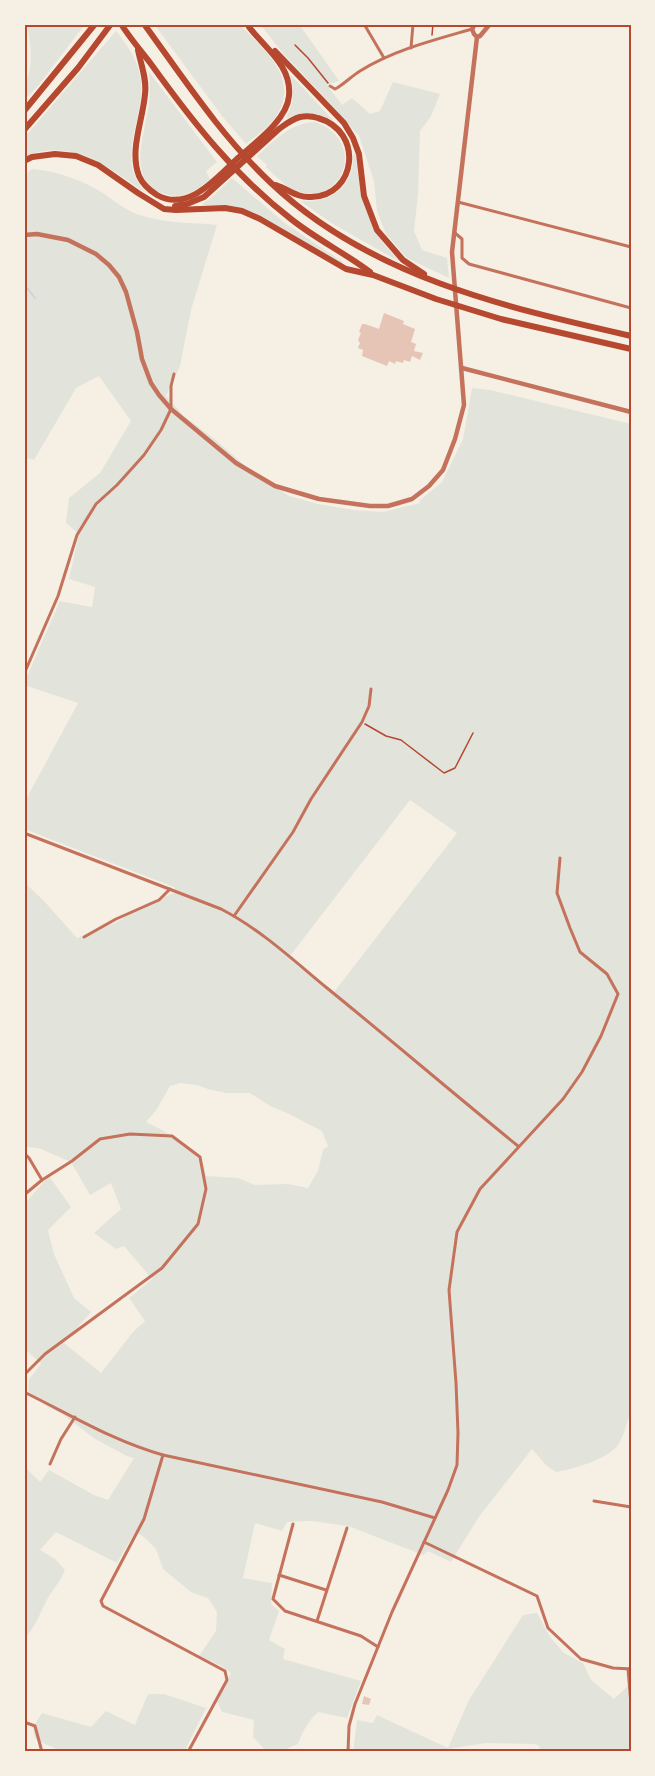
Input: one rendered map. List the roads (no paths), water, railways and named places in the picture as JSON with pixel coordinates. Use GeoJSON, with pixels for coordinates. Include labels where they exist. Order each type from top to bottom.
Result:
{"type":"FeatureCollection","features":[{"type":"Feature","properties":{"kind":"highway"},"geometry":{"type":"LineString","coordinates":[[24,111],[95,24]]}},
{"type":"Feature","properties":{"kind":"highway"},"geometry":{"type":"LineString","coordinates":[[24,130],[78,68],[111,24]]}},
{"type":"Feature","properties":{"kind":"highway"},"geometry":{"type":"LineString","coordinates":[[121,24],[197,127],[250,183],[290,219],[373,274]]}},
{"type":"Feature","properties":{"kind":"highway"},"geometry":{"type":"LineString","coordinates":[[144,24],[233,144],[271,183],[337,235],[388,262],[432,280],[503,304],[631,336]]}},
{"type":"Feature","properties":{"kind":"highway"},"geometry":{"type":"LineString","coordinates":[[138,50],[146,80],[135,164],[140,178],[148,189],[161,197],[175,200],[186,199],[201,192],[259,139],[284,112],[289,96],[284,67],[248,25]]}},
{"type":"Feature","properties":{"kind":"highway"},"geometry":{"type":"LineString","coordinates":[[248,25],[344,123],[359,154],[364,196],[377,230],[403,260],[432,280]]}},
{"type":"Feature","properties":{"kind":"highway"},"geometry":{"type":"LineString","coordinates":[[24,47],[24,59]]}},
{"type":"Feature","properties":{"kind":"highway"},"geometry":{"type":"LineString","coordinates":[[154,203],[176,206],[187,204],[204,196],[279,129],[301,117],[314,117],[328,121],[338,128],[347,140],[349,167],[336,188],[325,195],[310,197],[297,195],[271,183]]}},
{"type":"Feature","properties":{"kind":"highway"},"geometry":{"type":"LineString","coordinates":[[24,161],[32,157],[55,154],[76,156],[98,165],[164,208],[176,210],[225,208],[242,211],[346,269],[373,274],[436,299],[501,319],[631,349]]}},
{"type":"Feature","properties":{"kind":"street"},"geometry":{"type":"LineString","coordinates":[[364,24],[384,58]]}},
{"type":"Feature","properties":{"kind":"street"},"geometry":{"type":"LineString","coordinates":[[411,48],[413,24]]}},
{"type":"Feature","properties":{"kind":"street"},"geometry":{"type":"LineString","coordinates":[[477,36],[480,36],[490,25],[498,24]]}},
{"type":"Feature","properties":{"kind":"street"},"geometry":{"type":"LineString","coordinates":[[24,235],[37,234],[68,240],[96,254],[114,271],[126,292],[145,370],[159,395],[171,409],[236,463],[275,486],[319,499],[370,506],[388,506],[402,503],[421,494],[443,470],[455,439],[464,405],[452,252],[477,36],[474,34],[474,26],[384,58],[358,72],[337,88],[330,86]]}},
{"type":"Feature","properties":{"kind":"street"},"geometry":{"type":"LineString","coordinates":[[457,201],[631,247]]}},
{"type":"Feature","properties":{"kind":"street"},"geometry":{"type":"LineString","coordinates":[[453,232],[462,239],[462,258],[469,264],[631,308]]}},
{"type":"Feature","properties":{"kind":"street"},"geometry":{"type":"LineString","coordinates":[[462,368],[631,412]]}},
{"type":"Feature","properties":{"kind":"street"},"geometry":{"type":"LineString","coordinates":[[24,674],[58,596],[77,535],[96,504],[144,455],[161,430],[171,409],[171,386],[174,374]]}},
{"type":"Feature","properties":{"kind":"street"},"geometry":{"type":"LineString","coordinates":[[234,916],[293,831],[311,799],[362,722],[369,706],[371,689]]}},
{"type":"Feature","properties":{"kind":"street"},"geometry":{"type":"LineString","coordinates":[[24,833],[234,916],[345,1002],[518,1146]]}},
{"type":"Feature","properties":{"kind":"street"},"geometry":{"type":"LineString","coordinates":[[348,1752],[349,1726],[355,1704],[397,1601],[457,1465],[456,1383],[449,1290],[457,1232],[480,1189],[562,1099],[582,1072],[601,1036],[618,994],[607,974],[580,951],[570,928],[557,893],[560,858]]}},
{"type":"Feature","properties":{"kind":"street"},"geometry":{"type":"LineString","coordinates":[[84,937],[159,900],[170,889]]}},
{"type":"Feature","properties":{"kind":"street"},"geometry":{"type":"LineString","coordinates":[[24,1195],[100,1139],[130,1134],[172,1136],[200,1157],[206,1189],[198,1224],[162,1268],[45,1354],[24,1375]]}},
{"type":"Feature","properties":{"kind":"street"},"geometry":{"type":"LineString","coordinates":[[24,1153],[42,1180]]}},
{"type":"Feature","properties":{"kind":"street"},"geometry":{"type":"LineString","coordinates":[[24,1392],[135,1447],[382,1502],[435,1518]]}},
{"type":"Feature","properties":{"kind":"street"},"geometry":{"type":"LineString","coordinates":[[50,1464],[60,1439],[75,1418]]}},
{"type":"Feature","properties":{"kind":"street"},"geometry":{"type":"LineString","coordinates":[[163,1455],[144,1520],[101,1601],[103,1606],[225,1671],[227,1680],[188,1752]]}},
{"type":"Feature","properties":{"kind":"street"},"geometry":{"type":"LineString","coordinates":[[594,1501],[631,1507]]}},
{"type":"Feature","properties":{"kind":"street"},"geometry":{"type":"LineString","coordinates":[[293,1524],[273,1599],[285,1611],[361,1636],[378,1647]]}},
{"type":"Feature","properties":{"kind":"street"},"geometry":{"type":"LineString","coordinates":[[317,1621],[347,1528]]}},
{"type":"Feature","properties":{"kind":"street"},"geometry":{"type":"LineString","coordinates":[[424,1542],[537,1596],[548,1628],[581,1659],[613,1668],[630,1669],[631,1704]]}},
{"type":"Feature","properties":{"kind":"street"},"geometry":{"type":"LineString","coordinates":[[279,1575],[327,1591]]}},
{"type":"Feature","properties":{"kind":"street"},"geometry":{"type":"LineString","coordinates":[[24,1722],[35,1726],[42,1752]]}},
{"type":"Feature","properties":{"kind":"waterway"},"geometry":{"type":"LineString","coordinates":[[24,287],[35,298]]}}]}
